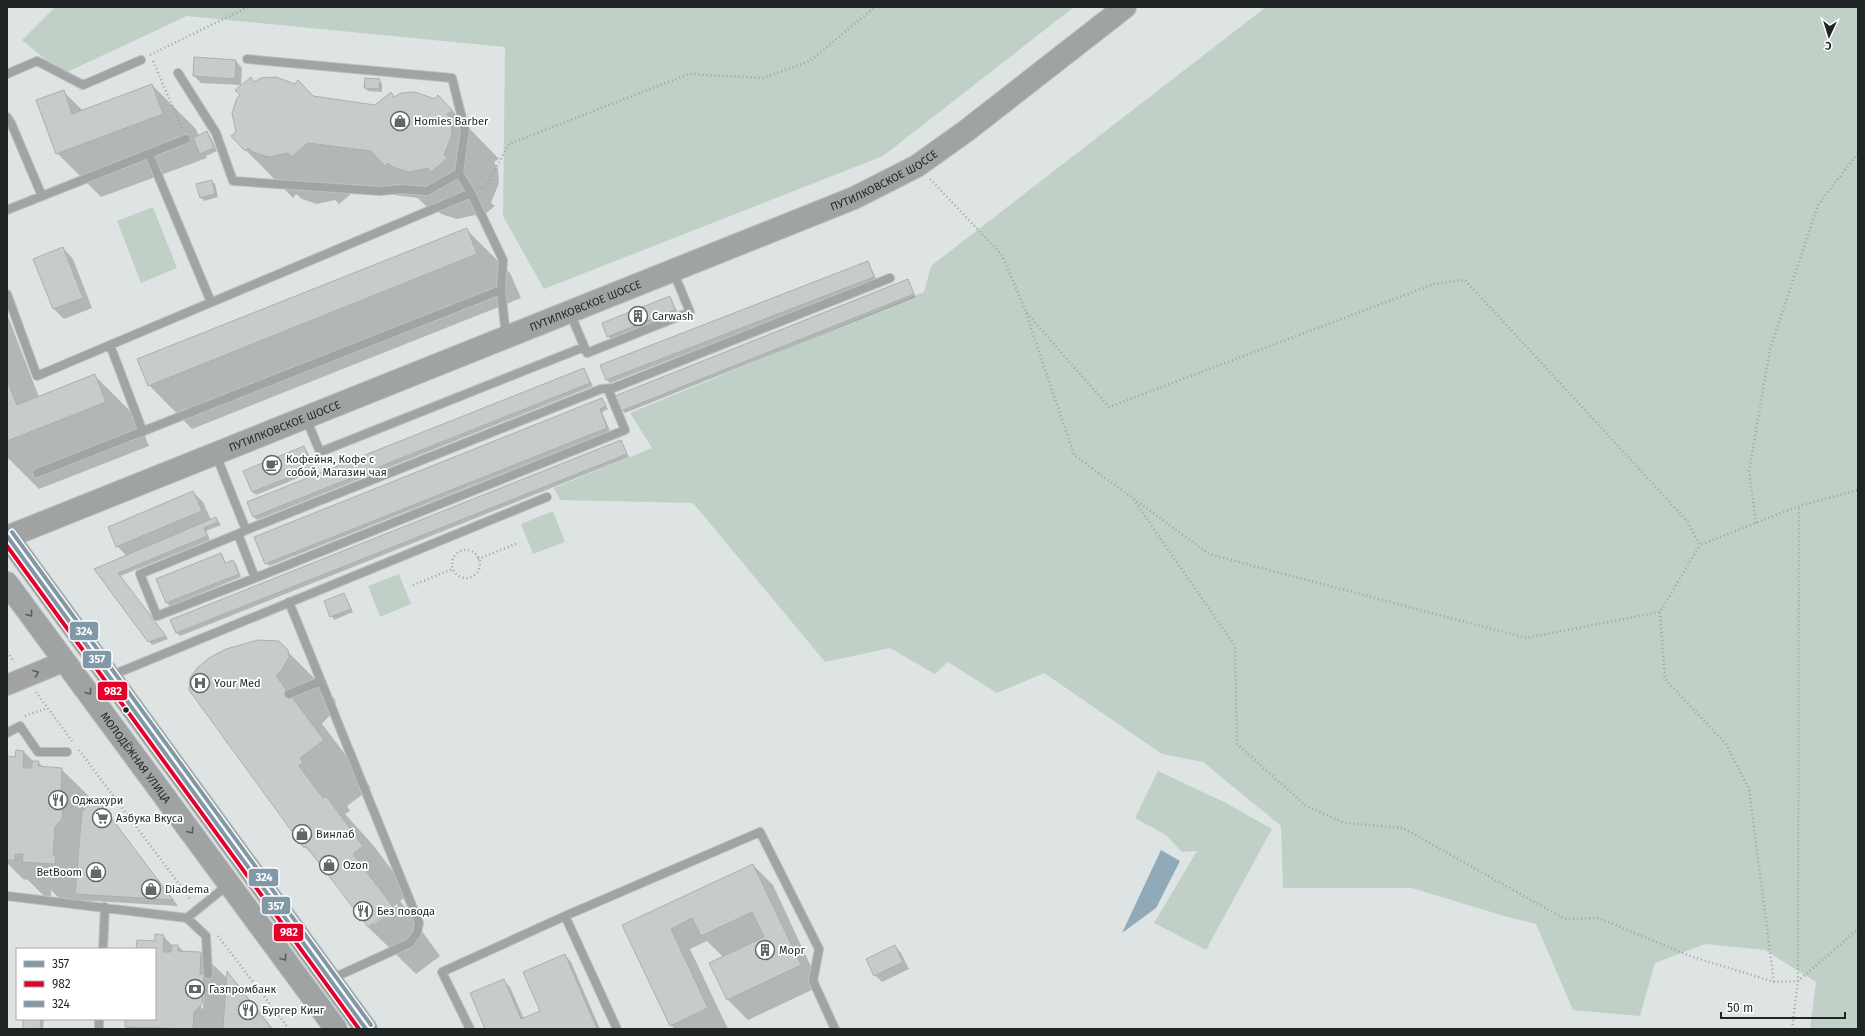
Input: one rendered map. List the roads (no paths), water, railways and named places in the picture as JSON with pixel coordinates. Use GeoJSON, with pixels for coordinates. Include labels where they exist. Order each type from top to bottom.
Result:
{"type":"FeatureCollection","features":[{"type":"Feature","properties":{"kind":"main road","name":"ПУТИЛКОВСКОЕ ШОССЕ"},"geometry":{"type":"LineString","coordinates":[[7,537],[854,198],[917,166],[966,131],[1125,7]]}},
{"type":"Feature","properties":{"kind":"main road"},"geometry":{"type":"LineString","coordinates":[[7,537],[366,1029]]}},
{"type":"Feature","properties":{"kind":"main road","name":"МОЛОДЁЖНАЯ УЛИЦА"},"geometry":{"type":"LineString","coordinates":[[7,583],[336,1029]]}},
{"type":"Feature","properties":{"kind":"street"},"geometry":{"type":"LineString","coordinates":[[7,685],[65,661]]}},
{"type":"Feature","properties":{"kind":"lane"},"geometry":{"type":"LineString","coordinates":[[247,59],[452,78],[465,130],[459,173],[503,260],[501,290],[507,338]]}},
{"type":"Feature","properties":{"kind":"lane"},"geometry":{"type":"LineString","coordinates":[[7,74],[37,61],[83,86],[141,60]]}},
{"type":"Feature","properties":{"kind":"lane"},"geometry":{"type":"LineString","coordinates":[[178,73],[216,133],[232,182],[380,191],[401,189],[427,191],[459,173]]}},
{"type":"Feature","properties":{"kind":"lane"},"geometry":{"type":"LineString","coordinates":[[7,117],[11,123],[42,196]]}},
{"type":"Feature","properties":{"kind":"lane"},"geometry":{"type":"LineString","coordinates":[[7,210],[186,139]]}},
{"type":"Feature","properties":{"kind":"lane"},"geometry":{"type":"LineString","coordinates":[[149,154],[211,302]]}},
{"type":"Feature","properties":{"kind":"lane"},"geometry":{"type":"LineString","coordinates":[[7,294],[37,376],[470,193]]}},
{"type":"Feature","properties":{"kind":"lane"},"geometry":{"type":"LineString","coordinates":[[570,312],[587,353],[690,312],[673,271]]}},
{"type":"Feature","properties":{"kind":"lane"},"geometry":{"type":"LineString","coordinates":[[608,389],[625,430],[157,616],[140,574],[246,530],[601,389],[608,389],[890,278]]}},
{"type":"Feature","properties":{"kind":"lane"},"geometry":{"type":"LineString","coordinates":[[37,473],[501,290]]}},
{"type":"Feature","properties":{"kind":"lane"},"geometry":{"type":"LineString","coordinates":[[110,345],[143,432]]}},
{"type":"Feature","properties":{"kind":"lane"},"geometry":{"type":"LineString","coordinates":[[306,418],[320,452],[584,347]]}},
{"type":"Feature","properties":{"kind":"lane"},"geometry":{"type":"LineString","coordinates":[[216,454],[246,530]]}},
{"type":"Feature","properties":{"kind":"lane"},"geometry":{"type":"LineString","coordinates":[[109,676],[547,497]]}},
{"type":"Feature","properties":{"kind":"lane"},"geometry":{"type":"LineString","coordinates":[[238,534],[255,578]]}},
{"type":"Feature","properties":{"kind":"lane"},"geometry":{"type":"LineString","coordinates":[[289,602],[418,923],[418,933],[410,942],[330,979]]}},
{"type":"Feature","properties":{"kind":"lane"},"geometry":{"type":"LineString","coordinates":[[289,694],[321,681]]}},
{"type":"Feature","properties":{"kind":"lane"},"geometry":{"type":"LineString","coordinates":[[7,733],[20,726],[38,752],[67,752]]}},
{"type":"Feature","properties":{"kind":"lane"},"geometry":{"type":"LineString","coordinates":[[470,1029],[442,972],[565,916],[760,832],[819,949],[813,981],[835,1029]]}},
{"type":"Feature","properties":{"kind":"lane"},"geometry":{"type":"LineString","coordinates":[[187,918],[197,908],[229,884]]}},
{"type":"Feature","properties":{"kind":"lane"},"geometry":{"type":"LineString","coordinates":[[7,896],[187,918],[206,936],[208,974]]}},
{"type":"Feature","properties":{"kind":"lane"},"geometry":{"type":"LineString","coordinates":[[103,948],[105,907]]}},
{"type":"Feature","properties":{"kind":"lane"},"geometry":{"type":"LineString","coordinates":[[565,916],[618,1029]]}},
{"type":"Feature","properties":{"kind":"water"},"geometry":{"type":"Polygon","coordinates":[[[1161,850],[1180,861],[1156,908],[1122,933],[1161,850]]]}},
{"type":"Feature","properties":{"kind":"place","name":"Homies Barber"},"geometry":{"type":"Point","coordinates":[400,121]}},
{"type":"Feature","properties":{"kind":"place","name":"Carwash"},"geometry":{"type":"Point","coordinates":[638,316]}},
{"type":"Feature","properties":{"kind":"place","name":"Кофейня, Кофе с собой, Магазин чая"},"geometry":{"type":"Point","coordinates":[272,465]}},
{"type":"Feature","properties":{"kind":"place","name":"Your Med"},"geometry":{"type":"Point","coordinates":[200,683]}},
{"type":"Feature","properties":{"kind":"place","name":"Оджахури"},"geometry":{"type":"Point","coordinates":[58,800]}},
{"type":"Feature","properties":{"kind":"place","name":"Азбука Вкуса"},"geometry":{"type":"Point","coordinates":[102,818]}},
{"type":"Feature","properties":{"kind":"place","name":"Винлаб"},"geometry":{"type":"Point","coordinates":[302,834]}},
{"type":"Feature","properties":{"kind":"place","name":"Ozon"},"geometry":{"type":"Point","coordinates":[329,865]}},
{"type":"Feature","properties":{"kind":"place","name":"BetBoom"},"geometry":{"type":"Point","coordinates":[96,872]}},
{"type":"Feature","properties":{"kind":"place","name":"Diadema"},"geometry":{"type":"Point","coordinates":[151,889]}},
{"type":"Feature","properties":{"kind":"place","name":"Без повода"},"geometry":{"type":"Point","coordinates":[363,911]}},
{"type":"Feature","properties":{"kind":"place","name":"Морг"},"geometry":{"type":"Point","coordinates":[765,950]}},
{"type":"Feature","properties":{"kind":"place","name":"Газпромбанк"},"geometry":{"type":"Point","coordinates":[195,989]}},
{"type":"Feature","properties":{"kind":"place","name":"Бургер Кинг"},"geometry":{"type":"Point","coordinates":[248,1010]}}]}
